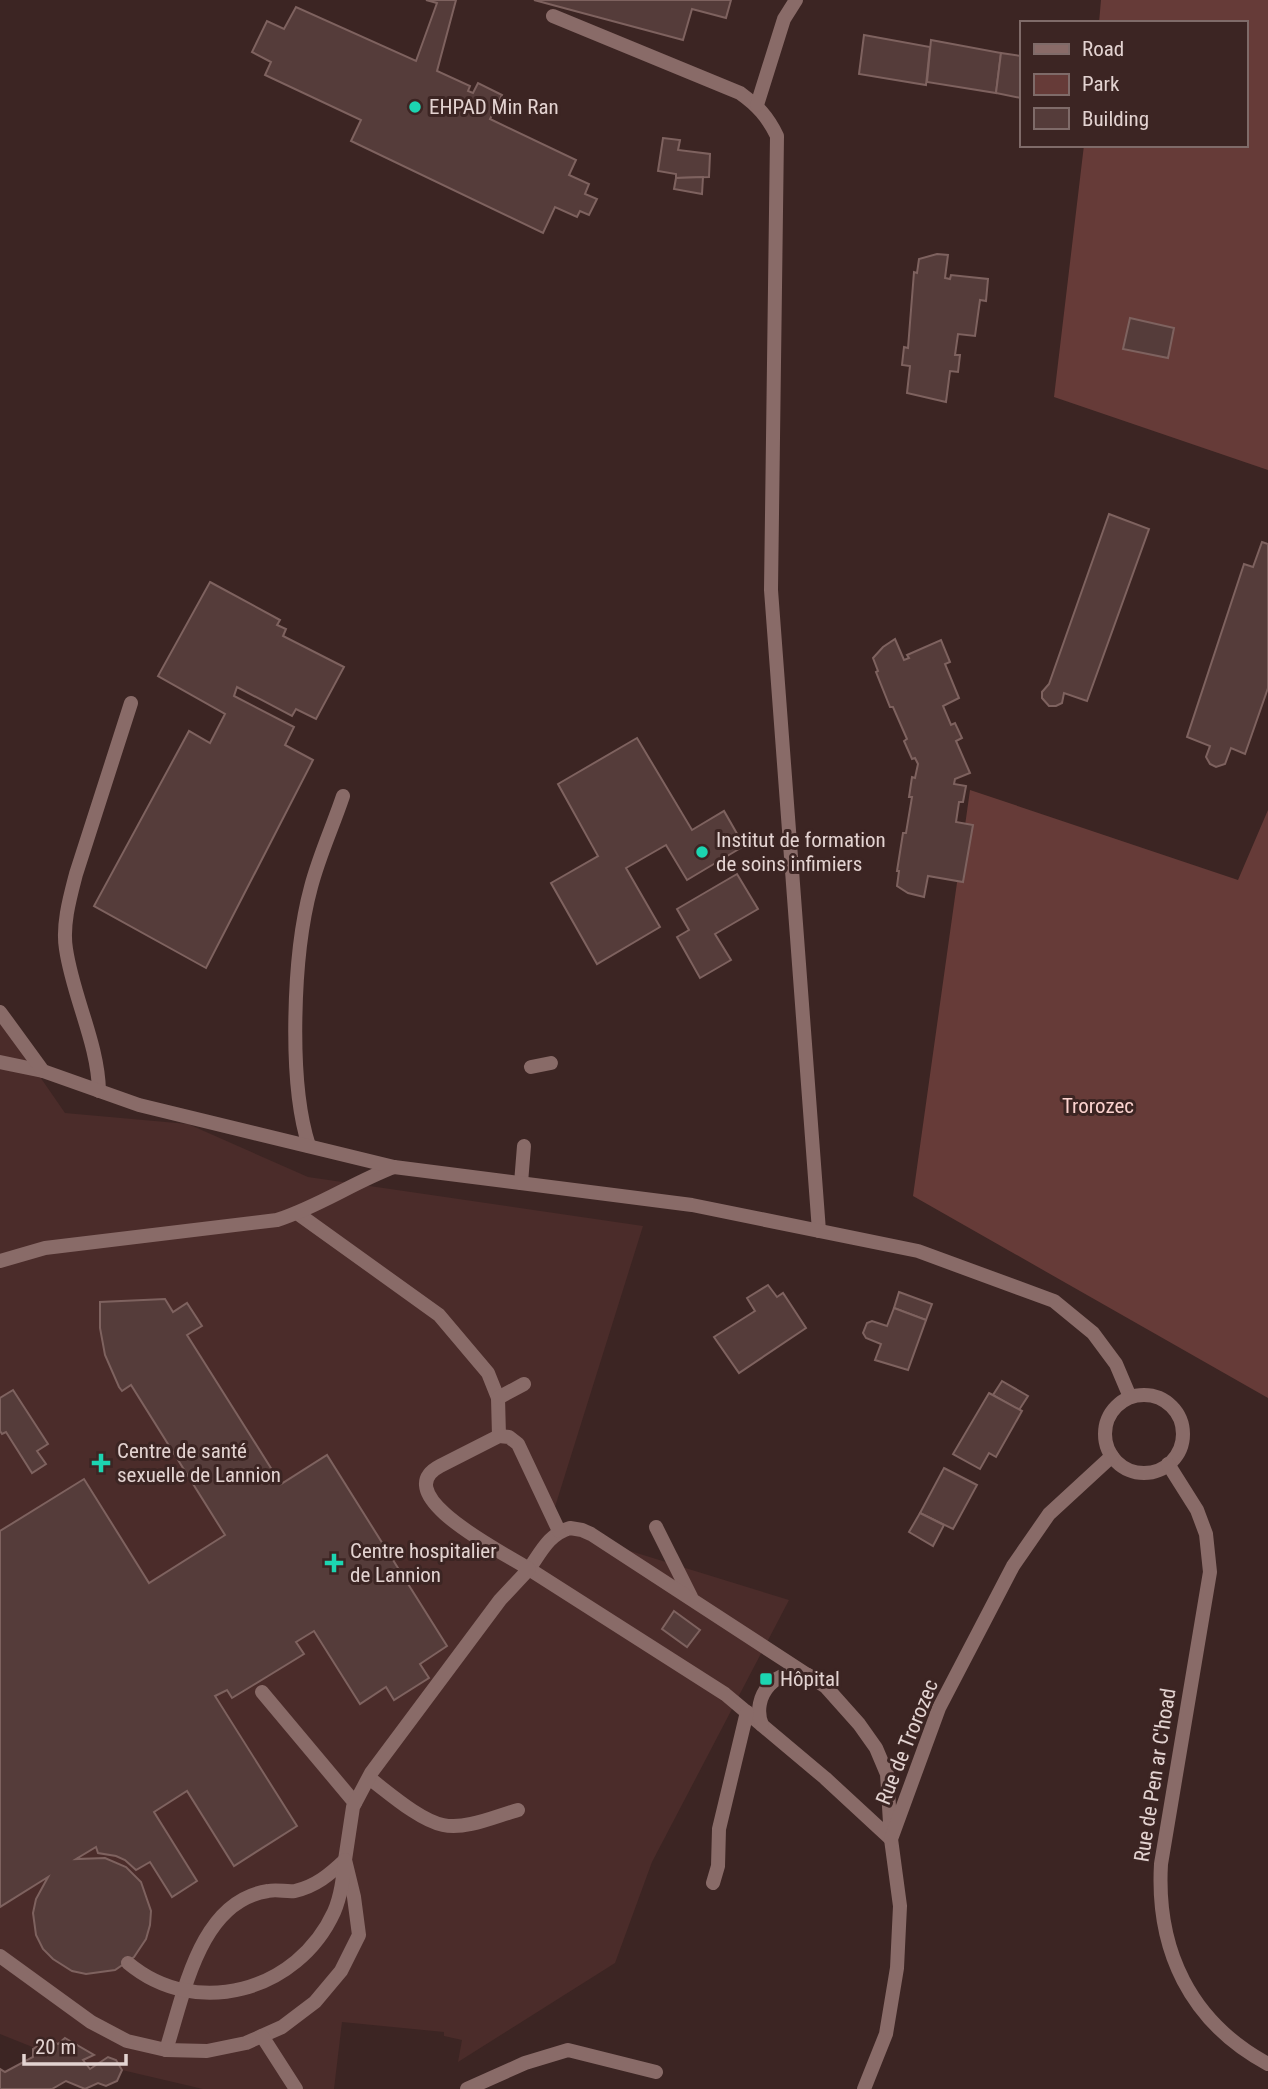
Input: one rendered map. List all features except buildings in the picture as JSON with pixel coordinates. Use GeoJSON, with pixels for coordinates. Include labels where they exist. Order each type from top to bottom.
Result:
{"type":"FeatureCollection","features":[{"type":"Feature","properties":{"kind":"street"},"geometry":{"type":"LineString","coordinates":[[757,105],[784,19],[796,0]]}},
{"type":"Feature","properties":{"kind":"street"},"geometry":{"type":"LineString","coordinates":[[553,16],[740,93],[757,105],[777,136],[771,590],[819,1231]]}},
{"type":"Feature","properties":{"kind":"street"},"geometry":{"type":"LineString","coordinates":[[99,1091],[99,1072],[79,1007],[65,946],[69,901],[76,874],[131,703]]}},
{"type":"Feature","properties":{"kind":"street"},"geometry":{"type":"LineString","coordinates":[[309,1146],[303,1126],[295,1040],[300,949],[311,887],[343,796]]}},
{"type":"Feature","properties":{"kind":"street"},"geometry":{"type":"LineString","coordinates":[[0,1012],[43,1071]]}},
{"type":"Feature","properties":{"kind":"street"},"geometry":{"type":"LineString","coordinates":[[0,1062],[43,1071],[139,1105],[394,1167],[692,1205],[918,1251],[1054,1301],[1093,1333],[1116,1364],[1130,1397]]}},
{"type":"Feature","properties":{"kind":"street"},"geometry":{"type":"LineString","coordinates":[[531,1067],[551,1063]]}},
{"type":"Feature","properties":{"kind":"street"},"geometry":{"type":"LineString","coordinates":[[521,1183],[524,1146]]}},
{"type":"Feature","properties":{"kind":"street"},"geometry":{"type":"LineString","coordinates":[[0,1261],[45,1248],[277,1220],[297,1213],[362,1179],[394,1167]]}},
{"type":"Feature","properties":{"kind":"street"},"geometry":{"type":"LineString","coordinates":[[297,1213],[439,1315],[488,1373],[498,1398],[499,1436]]}},
{"type":"Feature","properties":{"kind":"street"},"geometry":{"type":"LineString","coordinates":[[498,1398],[524,1384]]}},
{"type":"Feature","properties":{"kind":"street"},"geometry":{"type":"LineString","coordinates":[[1143,1394],[1157,1396],[1173,1406],[1181,1418],[1184,1432],[1182,1445],[1174,1460],[1150,1472],[1137,1472],[1124,1467],[1112,1456],[1106,1443],[1105,1430],[1109,1417],[1119,1404],[1130,1397],[1143,1394]]}},
{"type":"Feature","properties":{"kind":"street"},"geometry":{"type":"LineString","coordinates":[[559,1531],[518,1444],[509,1437],[499,1436],[431,1471],[425,1480],[426,1490],[448,1519],[725,1694],[891,1839]]}},
{"type":"Feature","properties":{"kind":"street","name":"Rue de Trorozec"},"geometry":{"type":"LineString","coordinates":[[864,2089],[886,2034],[897,1968],[900,1906],[891,1839],[939,1708],[1013,1566],[1049,1514],[1112,1456]]}},
{"type":"Feature","properties":{"kind":"street","name":"Rue de Pen ar C'hoad"},"geometry":{"type":"LineString","coordinates":[[1168,1464],[1197,1510],[1206,1534],[1210,1572],[1161,1864],[1164,1930],[1177,1969],[1209,2017],[1237,2045],[1268,2064]]}},
{"type":"Feature","properties":{"kind":"street"},"geometry":{"type":"LineString","coordinates":[[656,1527],[691,1599]]}},
{"type":"Feature","properties":{"kind":"street"},"geometry":{"type":"LineString","coordinates":[[128,1963],[138,1972],[161,1984],[186,1992],[212,1994],[238,1991],[263,1983],[286,1971],[306,1955],[322,1934],[334,1911],[342,1886],[355,1803],[369,1778],[500,1600],[529,1569],[550,1538],[559,1531],[570,1528],[592,1534],[812,1677],[838,1700],[876,1748],[887,1774],[891,1839]]}},
{"type":"Feature","properties":{"kind":"street"},"geometry":{"type":"LineString","coordinates":[[762,1725],[760,1704],[770,1683],[791,1673],[812,1677]]}},
{"type":"Feature","properties":{"kind":"street"},"geometry":{"type":"LineString","coordinates":[[262,1692],[355,1803]]}},
{"type":"Feature","properties":{"kind":"street"},"geometry":{"type":"LineString","coordinates":[[713,1883],[718,1866],[719,1829],[747,1712]]}},
{"type":"Feature","properties":{"kind":"street"},"geometry":{"type":"LineString","coordinates":[[369,1778],[417,1812],[444,1825],[468,1824],[518,1810]]}},
{"type":"Feature","properties":{"kind":"street"},"geometry":{"type":"LineString","coordinates":[[0,1956],[91,2022],[127,2041],[166,2050],[206,2051],[246,2043],[282,2026],[315,2002],[341,1971],[359,1935],[345,1860]]}},
{"type":"Feature","properties":{"kind":"street"},"geometry":{"type":"LineString","coordinates":[[166,2050],[198,1949],[218,1920],[241,1898],[269,1891],[293,1891],[322,1882],[345,1860]]}},
{"type":"Feature","properties":{"kind":"street"},"geometry":{"type":"LineString","coordinates":[[262,2036],[296,2089]]}},
{"type":"Feature","properties":{"kind":"street"},"geometry":{"type":"LineString","coordinates":[[467,2089],[525,2063],[568,2050],[656,2072]]}},
{"type":"Feature","properties":{"kind":"shaded area","name":"Centre hospitalier de Lannion"},"geometry":{"type":"Polygon","coordinates":[[[0,1019],[65,1113],[188,1124],[308,1177],[643,1226],[549,1526],[789,1600],[652,1862],[615,1963],[458,2062],[462,2040],[444,2036],[444,2032],[342,2022],[334,2089],[203,2089],[45,2052],[0,2034],[0,1019]]]}},
{"type":"Feature","properties":{"kind":"green space"},"geometry":{"type":"Polygon","coordinates":[[[1101,0],[1268,0],[1268,470],[1054,397],[1084,147],[1247,147],[1247,21],[1099,21],[1101,0]]]}},
{"type":"Feature","properties":{"kind":"green space","name":"Trorozec"},"geometry":{"type":"Polygon","coordinates":[[[970,790],[1238,880],[1268,810],[1268,1398],[913,1196],[970,790]]]}},
{"type":"Feature","properties":{"kind":"place","name":"EHPAD Min Ran"},"geometry":{"type":"Point","coordinates":[415,107]}},
{"type":"Feature","properties":{"kind":"place","name":"Institut de formation de soins infimiers"},"geometry":{"type":"Point","coordinates":[702,852]}},
{"type":"Feature","properties":{"kind":"place","name":"Centre de santé sexuelle de Lannion"},"geometry":{"type":"Point","coordinates":[101,1463]}},
{"type":"Feature","properties":{"kind":"place","name":"Centre hospitalier de Lannion"},"geometry":{"type":"Point","coordinates":[334,1563]}},
{"type":"Feature","properties":{"kind":"place","name":"Hôpital"},"geometry":{"type":"Point","coordinates":[766,1679]}}]}
